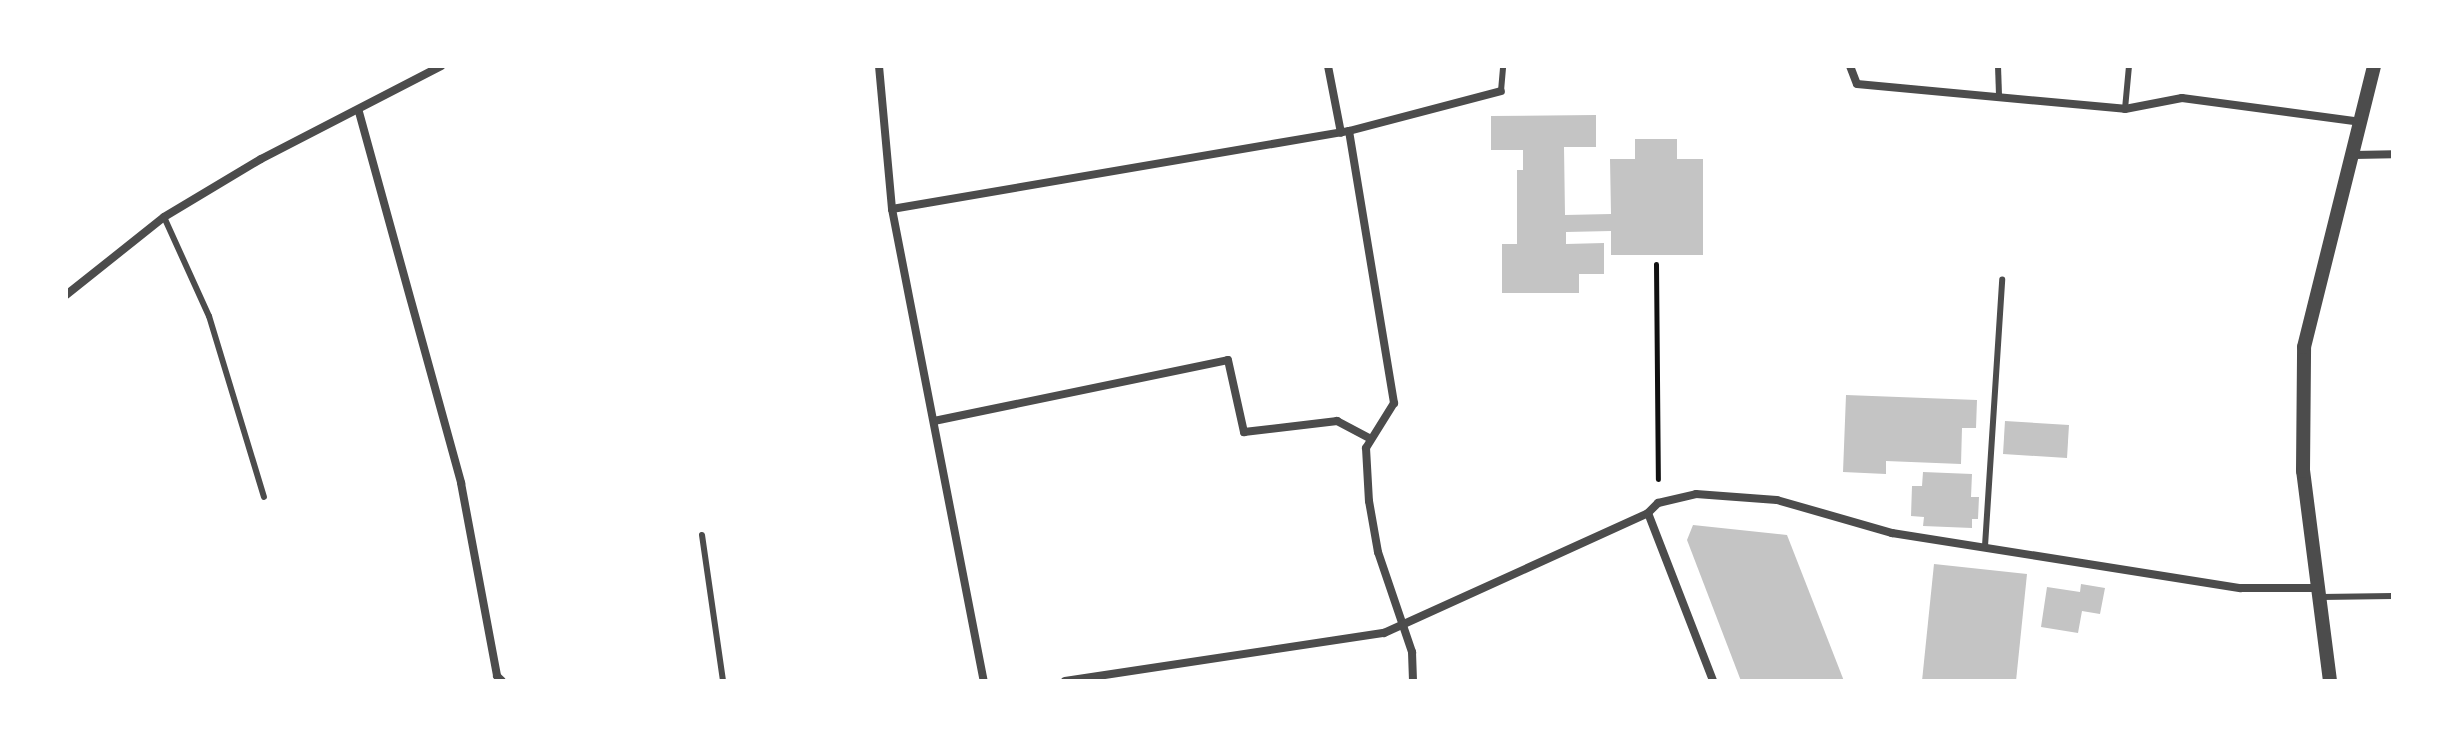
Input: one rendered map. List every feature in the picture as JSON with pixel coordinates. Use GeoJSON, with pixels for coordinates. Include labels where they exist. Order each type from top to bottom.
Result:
{"type":"FeatureCollection","features":[{"type":"Feature","properties":{"kind":"street"},"geometry":{"type":"LineString","coordinates":[[66,295],[164,217],[261,159],[359,112],[439,66]]}},
{"type":"Feature","properties":{"kind":"street"},"geometry":{"type":"LineString","coordinates":[[879,66],[892,209],[984,681]]}},
{"type":"Feature","properties":{"kind":"street"},"geometry":{"type":"LineString","coordinates":[[1328,66],[1345,132],[1394,403],[1366,448],[1369,501],[1378,552],[1412,652],[1413,681]]}},
{"type":"Feature","properties":{"kind":"street"},"geometry":{"type":"LineString","coordinates":[[1850,66],[1857,84],[2125,109],[2182,98],[2361,122]]}},
{"type":"Feature","properties":{"kind":"street"},"geometry":{"type":"LineString","coordinates":[[2330,681],[2303,471],[2304,347],[2374,66]]}},
{"type":"Feature","properties":{"kind":"street"},"geometry":{"type":"LineString","coordinates":[[892,209],[1345,132],[1501,91]]}},
{"type":"Feature","properties":{"kind":"street"},"geometry":{"type":"LineString","coordinates":[[359,112],[461,483],[497,676],[502,681]]}},
{"type":"Feature","properties":{"kind":"street"},"geometry":{"type":"LineString","coordinates":[[2354,155],[2393,154]]}},
{"type":"Feature","properties":{"kind":"street"},"geometry":{"type":"LineString","coordinates":[[934,421],[1228,360],[1244,432],[1337,421],[1371,439]]}},
{"type":"Feature","properties":{"kind":"street"},"geometry":{"type":"LineString","coordinates":[[1065,681],[1401,626],[1648,513],[1658,503],[1696,494],[1777,500],[1892,533],[2241,588],[2320,592]]}},
{"type":"Feature","properties":{"kind":"street"},"geometry":{"type":"LineString","coordinates":[[1648,513],[1713,681]]}},
{"type":"Feature","properties":{"kind":"lane"},"geometry":{"type":"LineString","coordinates":[[1501,91],[1503,66]]}},
{"type":"Feature","properties":{"kind":"lane"},"geometry":{"type":"LineString","coordinates":[[1998,66],[1999,97]]}},
{"type":"Feature","properties":{"kind":"lane"},"geometry":{"type":"LineString","coordinates":[[2125,109],[2129,66]]}},
{"type":"Feature","properties":{"kind":"lane"},"geometry":{"type":"LineString","coordinates":[[164,217],[209,316],[264,497]]}},
{"type":"Feature","properties":{"kind":"lane"},"geometry":{"type":"LineString","coordinates":[[1985,546],[2002,280]]}},
{"type":"Feature","properties":{"kind":"lane"},"geometry":{"type":"LineString","coordinates":[[702,535],[723,681]]}},
{"type":"Feature","properties":{"kind":"lane"},"geometry":{"type":"LineString","coordinates":[[2320,592],[2393,596]]}},
{"type":"Feature","properties":{"kind":"path"},"geometry":{"type":"LineString","coordinates":[[1656,264],[1658,503]]}},
{"type":"Feature","properties":{"kind":"building"},"geometry":{"type":"Polygon","coordinates":[[[1596,115],[1596,147],[1564,147],[1565,215],[1611,214],[1610,159],[1635,159],[1635,139],[1677,139],[1677,159],[1703,159],[1703,255],[1611,255],[1611,231],[1566,232],[1566,244],[1604,243],[1604,274],[1579,274],[1579,293],[1502,293],[1502,244],[1517,244],[1517,170],[1523,170],[1523,150],[1491,150],[1491,116],[1596,115]]]}},
{"type":"Feature","properties":{"kind":"building"},"geometry":{"type":"Polygon","coordinates":[[[1846,395],[1977,400],[1976,428],[1962,428],[1961,464],[1886,461],[1886,474],[1843,472],[1846,395]]]}},
{"type":"Feature","properties":{"kind":"building"},"geometry":{"type":"Polygon","coordinates":[[[2005,421],[2069,425],[2067,458],[2003,454],[2005,421]]]}},
{"type":"Feature","properties":{"kind":"building"},"geometry":{"type":"Polygon","coordinates":[[[1923,472],[1972,474],[1971,497],[1979,497],[1978,519],[1972,519],[1972,528],[1923,526],[1924,517],[1911,516],[1912,486],[1922,486],[1923,472]]]}},
{"type":"Feature","properties":{"kind":"building"},"geometry":{"type":"Polygon","coordinates":[[[1693,525],[1787,535],[1844,681],[1741,681],[1687,540],[1693,525]]]}},
{"type":"Feature","properties":{"kind":"building"},"geometry":{"type":"Polygon","coordinates":[[[1934,564],[2027,574],[2016,681],[1922,681],[1934,564]]]}},
{"type":"Feature","properties":{"kind":"building"},"geometry":{"type":"Polygon","coordinates":[[[2081,584],[2105,588],[2100,614],[2082,611],[2078,633],[2041,627],[2047,587],[2080,592],[2081,584]]]}}]}
